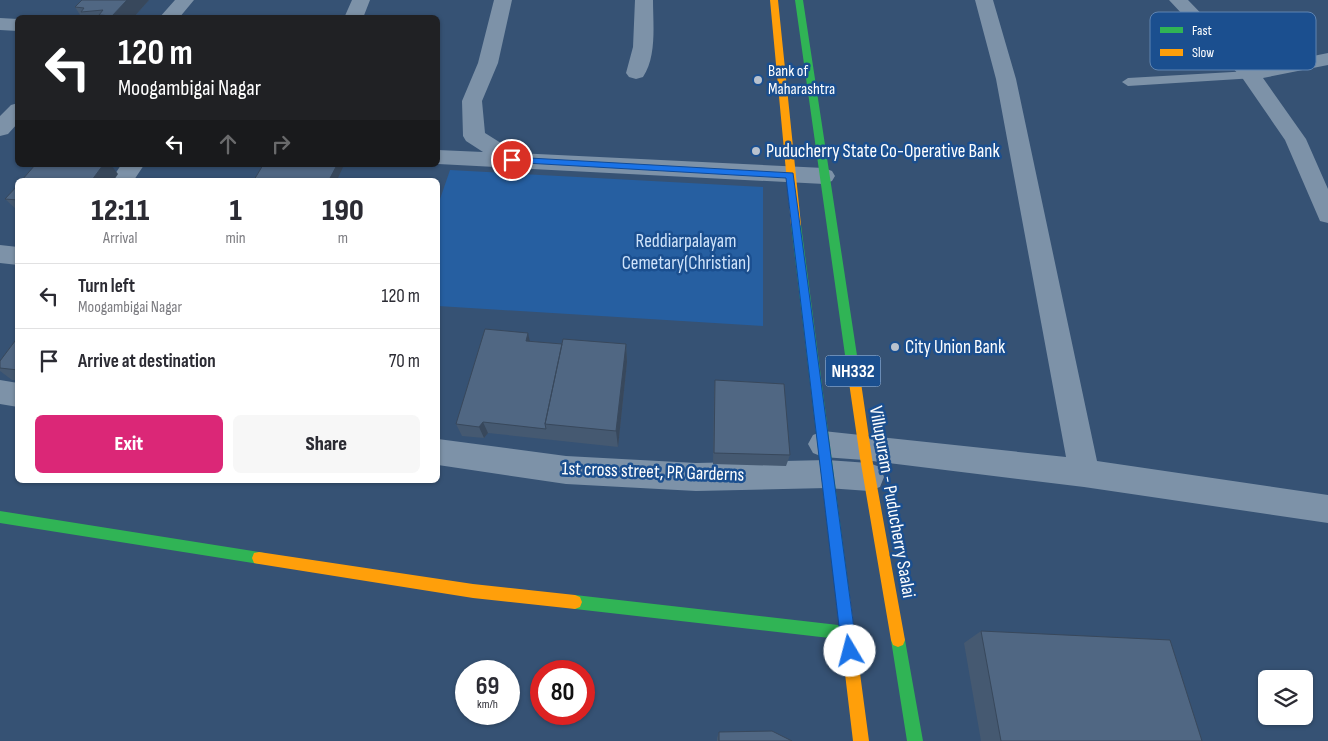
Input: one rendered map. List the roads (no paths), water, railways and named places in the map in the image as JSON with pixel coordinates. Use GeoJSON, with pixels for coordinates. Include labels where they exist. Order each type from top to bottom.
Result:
{"type":"FeatureCollection","features":[{"type":"Feature","properties":{"kind":"main road","name":"NH332"},"geometry":{"type":"LineString","coordinates":[[774,0],[790,175],[822,444],[861,741]]}},
{"type":"Feature","properties":{"kind":"main road","name":"Villupuram - Puducherry Saalai"},"geometry":{"type":"LineString","coordinates":[[799,0],[864,447],[915,741]]}},
{"type":"Feature","properties":{"kind":"main road"},"geometry":{"type":"LineString","coordinates":[[0,517],[473,590],[847,633]]}},
{"type":"Feature","properties":{"kind":"street"},"geometry":{"type":"LineString","coordinates":[[171,15],[185,0]]}},
{"type":"Feature","properties":{"kind":"street"},"geometry":{"type":"LineString","coordinates":[[354,15],[361,0]]}},
{"type":"Feature","properties":{"kind":"street"},"geometry":{"type":"LineString","coordinates":[[503,0],[488,63],[472,101],[474,136],[512,160]]}},
{"type":"Feature","properties":{"kind":"street"},"geometry":{"type":"LineString","coordinates":[[636,73],[642,47],[644,0]]}},
{"type":"Feature","properties":{"kind":"street"},"geometry":{"type":"LineString","coordinates":[[984,0],[1006,79],[1084,473]]}},
{"type":"Feature","properties":{"kind":"street"},"geometry":{"type":"LineString","coordinates":[[1178,0],[1190,12]]}},
{"type":"Feature","properties":{"kind":"street"},"geometry":{"type":"LineString","coordinates":[[0,24],[15,25]]}},
{"type":"Feature","properties":{"kind":"street"},"geometry":{"type":"LineString","coordinates":[[1245,70],[1295,139],[1328,215]]}},
{"type":"Feature","properties":{"kind":"street"},"geometry":{"type":"LineString","coordinates":[[1250,75],[1274,70]]}},
{"type":"Feature","properties":{"kind":"street"},"geometry":{"type":"LineString","coordinates":[[0,129],[15,113]]}},
{"type":"Feature","properties":{"kind":"street"},"geometry":{"type":"LineString","coordinates":[[440,157],[824,176]]}},
{"type":"Feature","properties":{"kind":"street"},"geometry":{"type":"LineString","coordinates":[[123,178],[132,167]]}},
{"type":"Feature","properties":{"kind":"street"},"geometry":{"type":"LineString","coordinates":[[0,254],[15,256]]}},
{"type":"Feature","properties":{"kind":"street"},"geometry":{"type":"LineString","coordinates":[[0,392],[15,394]]}},
{"type":"Feature","properties":{"kind":"street"},"geometry":{"type":"LineString","coordinates":[[822,444],[864,447],[1084,473],[1328,509]]}},
{"type":"Feature","properties":{"kind":"street","name":"1st cross street, PR Garderns"},"geometry":{"type":"LineString","coordinates":[[440,452],[566,470],[696,477],[826,474],[869,476]]}},
{"type":"Feature","properties":{"kind":"lane"},"geometry":{"type":"LineString","coordinates":[[1128,82],[1250,75]]}},
{"type":"Feature","properties":{"kind":"place","name":"Bank of Maharashtra"},"geometry":{"type":"Point","coordinates":[758,80]}},
{"type":"Feature","properties":{"kind":"place","name":"Puducherry State Co-Operative Bank"},"geometry":{"type":"Point","coordinates":[756,151]}},
{"type":"Feature","properties":{"kind":"place","name":"City Union Bank"},"geometry":{"type":"Point","coordinates":[895,347]}},
{"type":"Feature","properties":{"kind":"park label","name":"Reddiarpalayam Cemetary(Christian)"},"geometry":{"type":"Point","coordinates":[686,252]}}]}
